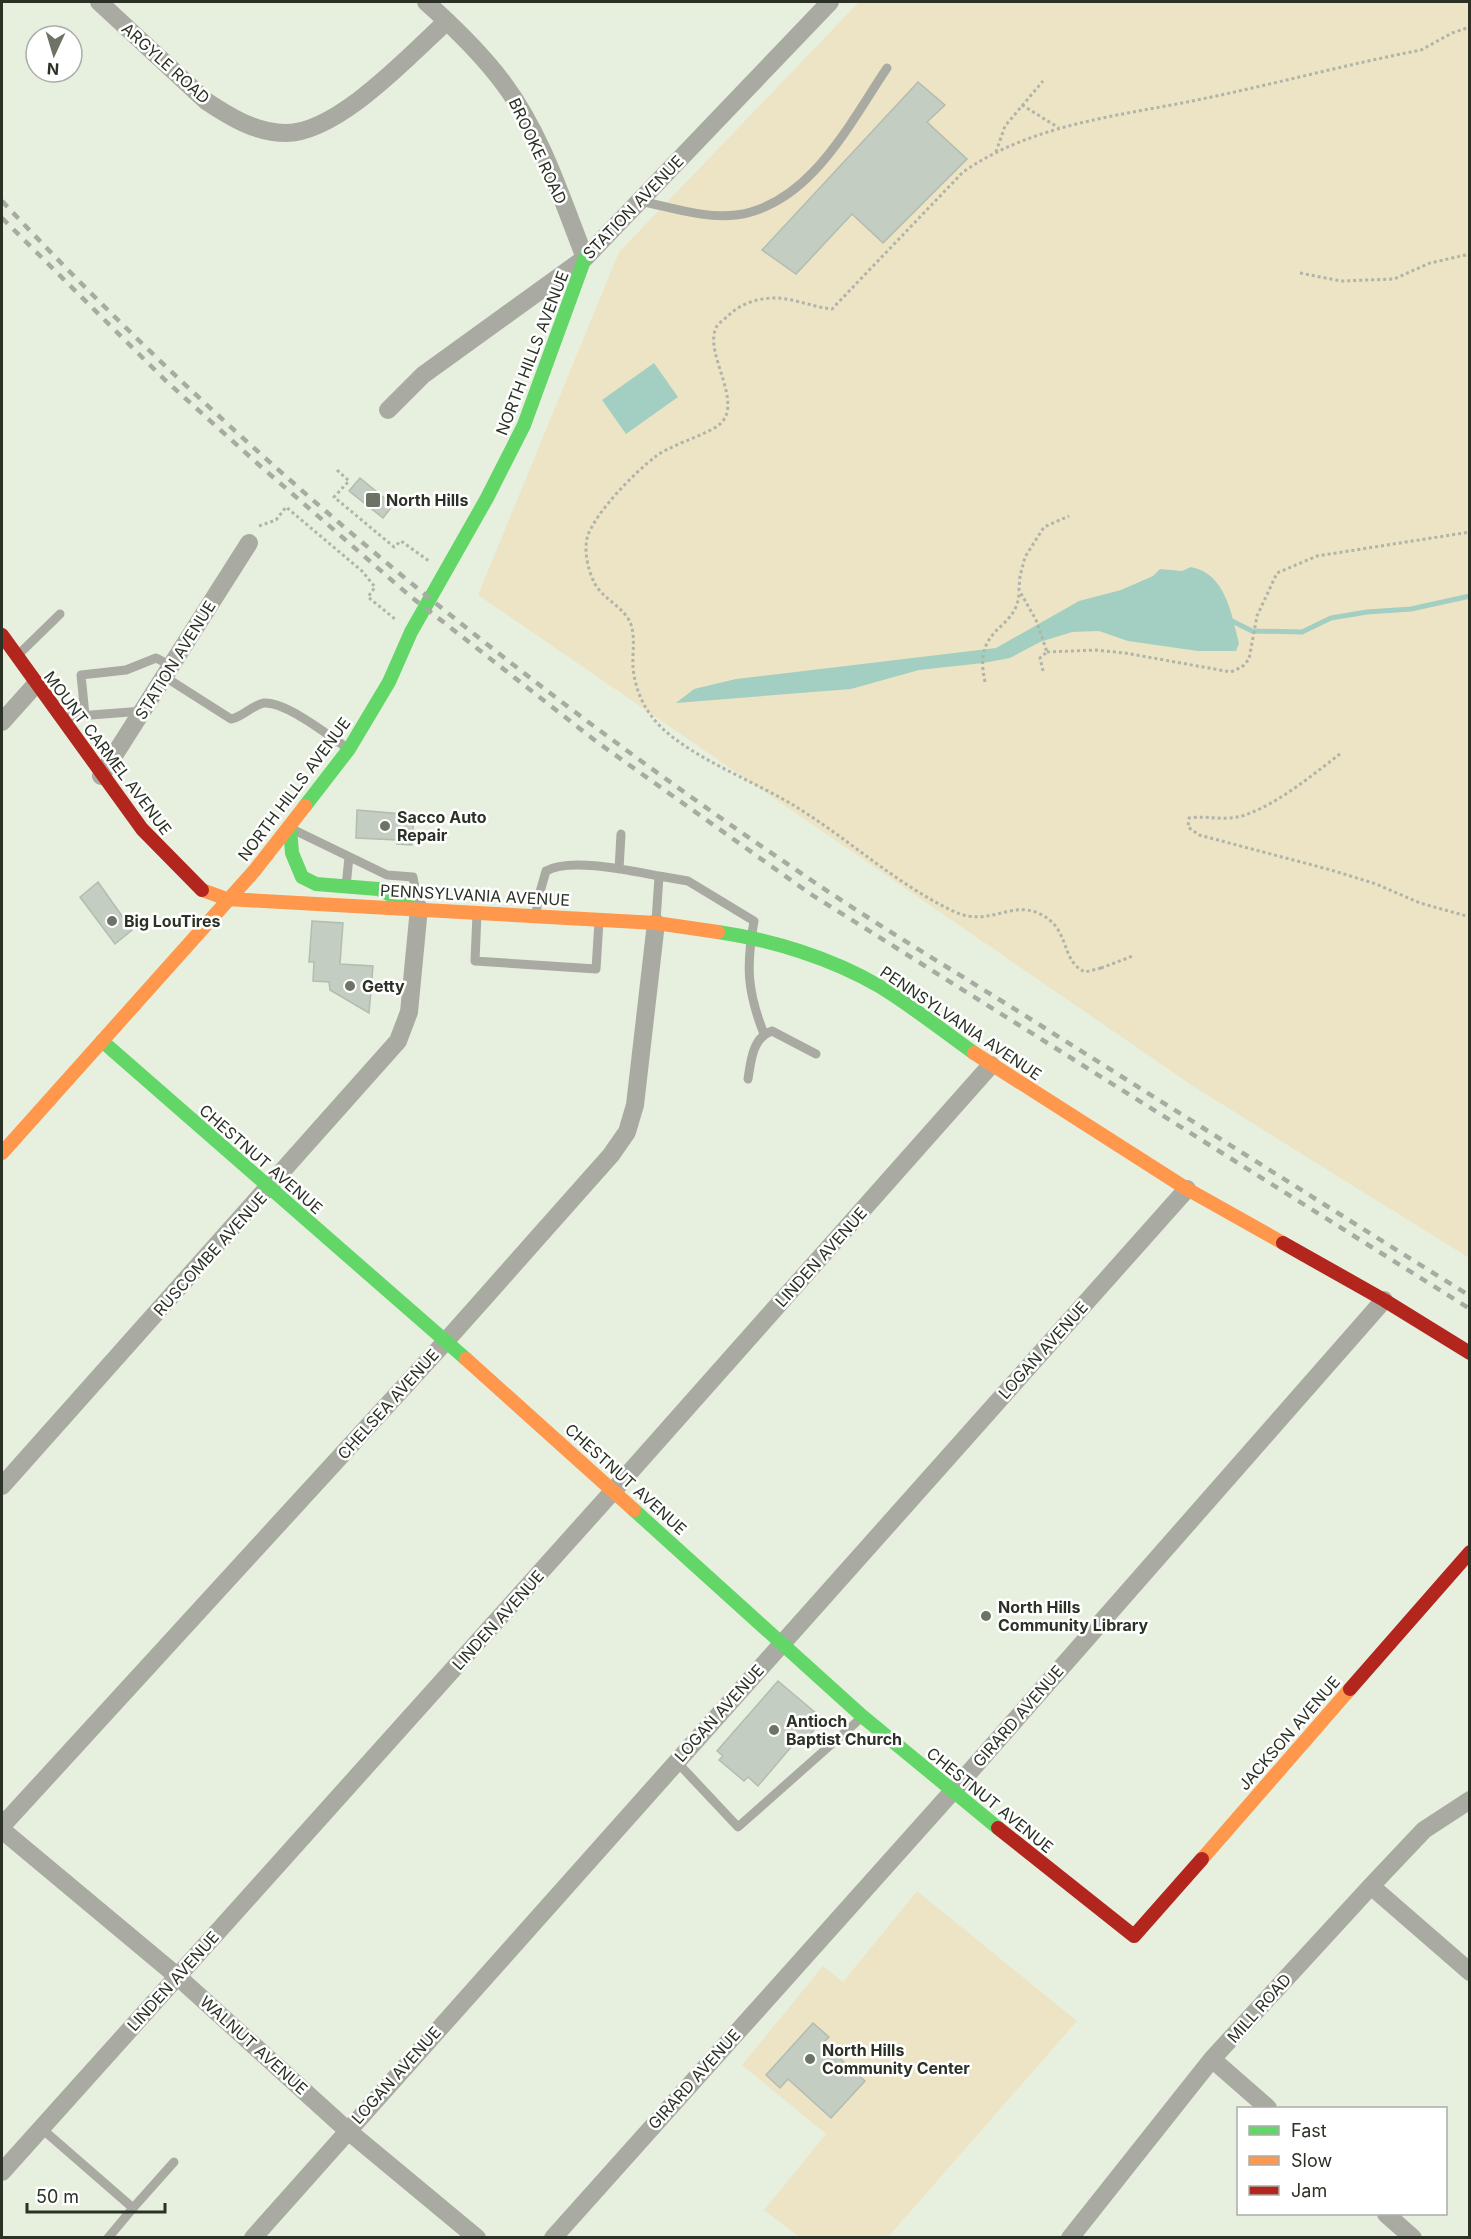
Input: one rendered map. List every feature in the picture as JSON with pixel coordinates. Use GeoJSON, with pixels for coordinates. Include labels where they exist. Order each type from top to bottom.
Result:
{"type":"FeatureCollection","features":[{"type":"Feature","properties":{"kind":"street","name":"ARGYLE ROAD"},"geometry":{"type":"LineString","coordinates":[[99,2],[206,101],[224,113],[256,128],[288,133],[307,130],[368,93],[447,21]]}},
{"type":"Feature","properties":{"kind":"street","name":"BROOKE ROAD"},"geometry":{"type":"LineString","coordinates":[[426,2],[447,21],[505,85],[525,118],[585,258]]}},
{"type":"Feature","properties":{"kind":"street","name":"STATION AVENUE"},"geometry":{"type":"LineString","coordinates":[[388,410],[423,375],[585,258],[830,2]]}},
{"type":"Feature","properties":{"kind":"street","name":"NORTH HILLS AVENUE"},"geometry":{"type":"LineString","coordinates":[[2,1153],[290,828],[350,749],[389,682],[411,632],[487,498],[520,433],[537,395],[585,258]]}},
{"type":"Feature","properties":{"kind":"street","name":"STATION AVENUE"},"geometry":{"type":"LineString","coordinates":[[101,776],[249,543]]}},
{"type":"Feature","properties":{"kind":"street","name":"MOUNT CARMEL AVENUE"},"geometry":{"type":"LineString","coordinates":[[2,635],[101,776],[142,830],[185,877],[206,893],[227,899]]}},
{"type":"Feature","properties":{"kind":"street"},"geometry":{"type":"LineString","coordinates":[[2,722],[36,684]]}},
{"type":"Feature","properties":{"kind":"street"},"geometry":{"type":"LineString","coordinates":[[290,828],[292,853],[302,877],[316,884],[378,889],[418,908]]}},
{"type":"Feature","properties":{"kind":"street","name":"PENNSYLVANIA AVENUE"},"geometry":{"type":"LineString","coordinates":[[227,899],[477,911],[656,923],[751,937],[833,964],[879,986],[991,1065],[1187,1189],[1383,1300],[1470,1353]]}},
{"type":"Feature","properties":{"kind":"street","name":"RUSCOMBE AVENUE"},"geometry":{"type":"LineString","coordinates":[[2,1486],[269,1189],[398,1041],[409,1012],[418,908]]}},
{"type":"Feature","properties":{"kind":"street","name":"CHELSEA AVENUE"},"geometry":{"type":"LineString","coordinates":[[2,1828],[446,1341],[611,1155],[627,1132],[635,1105],[656,923]]}},
{"type":"Feature","properties":{"kind":"street","name":"CHESTNUT AVENUE"},"geometry":{"type":"LineString","coordinates":[[102,1041],[614,1490],[862,1716],[952,1792],[1134,1936]]}},
{"type":"Feature","properties":{"kind":"street","name":"LINDEN AVENUE"},"geometry":{"type":"LineString","coordinates":[[2,2172],[614,1490],[991,1065]]}},
{"type":"Feature","properties":{"kind":"street","name":"LOGAN AVENUE"},"geometry":{"type":"LineString","coordinates":[[253,2238],[1187,1189]]}},
{"type":"Feature","properties":{"kind":"street","name":"GIRARD AVENUE"},"geometry":{"type":"LineString","coordinates":[[553,2238],[952,1792],[1383,1300]]}},
{"type":"Feature","properties":{"kind":"street","name":"JACKSON AVENUE"},"geometry":{"type":"LineString","coordinates":[[1134,1936],[1470,1552]]}},
{"type":"Feature","properties":{"kind":"street","name":"MILL ROAD"},"geometry":{"type":"LineString","coordinates":[[1070,2238],[1212,2059],[1424,1830],[1470,1800]]}},
{"type":"Feature","properties":{"kind":"street","name":"WALNUT AVENUE"},"geometry":{"type":"LineString","coordinates":[[2,1828],[177,1976],[347,2130],[477,2238]]}},
{"type":"Feature","properties":{"kind":"street"},"geometry":{"type":"LineString","coordinates":[[1371,1886],[1470,1972]]}},
{"type":"Feature","properties":{"kind":"street"},"geometry":{"type":"LineString","coordinates":[[1212,2059],[1266,2107]]}},
{"type":"Feature","properties":{"kind":"street"},"geometry":{"type":"LineString","coordinates":[[1387,2215],[1413,2238]]}},
{"type":"Feature","properties":{"kind":"lane"},"geometry":{"type":"LineString","coordinates":[[640,201],[703,213],[735,215],[775,203],[820,166],[887,68]]}},
{"type":"Feature","properties":{"kind":"lane"},"geometry":{"type":"LineString","coordinates":[[16,656],[60,614]]}},
{"type":"Feature","properties":{"kind":"lane"},"geometry":{"type":"LineString","coordinates":[[85,716],[81,675],[126,670],[156,658],[168,671],[231,719],[238,718],[262,703],[277,704],[350,749]]}},
{"type":"Feature","properties":{"kind":"lane"},"geometry":{"type":"LineString","coordinates":[[59,717],[143,711]]}},
{"type":"Feature","properties":{"kind":"lane"},"geometry":{"type":"LineString","coordinates":[[290,828],[387,874],[413,877],[418,908]]}},
{"type":"Feature","properties":{"kind":"lane"},"geometry":{"type":"LineString","coordinates":[[619,869],[621,834]]}},
{"type":"Feature","properties":{"kind":"lane"},"geometry":{"type":"LineString","coordinates":[[346,886],[350,857]]}},
{"type":"Feature","properties":{"kind":"lane"},"geometry":{"type":"LineString","coordinates":[[536,915],[546,871],[556,865],[619,869],[688,880],[754,921],[747,966],[754,1008],[764,1034]]}},
{"type":"Feature","properties":{"kind":"lane"},"geometry":{"type":"LineString","coordinates":[[656,923],[659,876]]}},
{"type":"Feature","properties":{"kind":"lane"},"geometry":{"type":"LineString","coordinates":[[477,911],[475,961],[596,969],[599,919]]}},
{"type":"Feature","properties":{"kind":"lane"},"geometry":{"type":"LineString","coordinates":[[748,1079],[753,1050],[764,1034],[772,1031],[816,1054]]}},
{"type":"Feature","properties":{"kind":"lane"},"geometry":{"type":"LineString","coordinates":[[676,1761],[738,1827],[862,1716]]}},
{"type":"Feature","properties":{"kind":"lane"},"geometry":{"type":"LineString","coordinates":[[41,2128],[134,2208]]}},
{"type":"Feature","properties":{"kind":"lane"},"geometry":{"type":"LineString","coordinates":[[108,2238],[174,2162]]}},
{"type":"Feature","properties":{"kind":"path"},"geometry":{"type":"LineString","coordinates":[[1133,956],[1085,972],[1077,968],[1070,960],[1063,934],[1051,921],[1038,913],[1022,908],[986,918],[958,913],[922,894],[799,808],[699,753],[662,727],[638,696],[633,667],[633,637],[628,617],[596,584],[586,557],[588,535],[602,512],[630,480],[657,456],[694,440],[721,424],[729,403],[713,340],[717,326],[740,305],[769,298],[791,299],[832,309],[963,172],[996,152],[1059,128],[1091,119],[1203,99],[1421,50],[1452,33],[1470,27]]}},
{"type":"Feature","properties":{"kind":"path"},"geometry":{"type":"LineString","coordinates":[[996,152],[1005,126],[1043,81]]}},
{"type":"Feature","properties":{"kind":"path"},"geometry":{"type":"LineString","coordinates":[[1022,105],[1059,128]]}},
{"type":"Feature","properties":{"kind":"path"},"geometry":{"type":"LineString","coordinates":[[1300,273],[1341,281],[1394,279],[1430,262],[1470,254]]}},
{"type":"Feature","properties":{"kind":"path"},"geometry":{"type":"LineString","coordinates":[[337,470],[349,481],[334,496],[393,547],[401,541],[434,564]]}},
{"type":"Feature","properties":{"kind":"path"},"geometry":{"type":"LineString","coordinates":[[259,526],[276,520],[286,507],[362,571],[375,587],[368,597],[403,626]]}},
{"type":"Feature","properties":{"kind":"path"},"geometry":{"type":"LineString","coordinates":[[985,682],[981,666],[983,650],[1019,603],[1025,557],[1044,527],[1069,516]]}},
{"type":"Feature","properties":{"kind":"path"},"geometry":{"type":"LineString","coordinates":[[1043,671],[1040,658],[1047,652],[1095,650],[1185,663],[1218,672],[1231,672],[1242,667],[1249,658],[1257,616],[1277,573],[1317,556],[1470,532]]}},
{"type":"Feature","properties":{"kind":"path"},"geometry":{"type":"LineString","coordinates":[[1019,590],[1036,620],[1047,652]]}},
{"type":"Feature","properties":{"kind":"path"},"geometry":{"type":"LineString","coordinates":[[1340,754],[1287,792],[1244,815],[1215,820],[1200,816],[1189,818],[1188,827],[1199,835],[1331,870],[1376,884],[1420,903],[1470,917]]}},
{"type":"Feature","properties":{"kind":"shaded area"},"geometry":{"type":"Polygon","coordinates":[[[859,2],[1469,2],[1469,1258],[1193,1086],[478,595],[619,252],[859,2]]]}},
{"type":"Feature","properties":{"kind":"shaded area"},"geometry":{"type":"Polygon","coordinates":[[[917,1891],[1077,2021],[888,2237],[799,2237],[764,2210],[826,2134],[742,2065],[823,1966],[843,1982],[917,1891]]]}},
{"type":"Feature","properties":{"kind":"water"},"geometry":{"type":"Polygon","coordinates":[[[654,363],[678,397],[626,434],[602,400],[654,363]]]}},
{"type":"Feature","properties":{"kind":"water"},"geometry":{"type":"Polygon","coordinates":[[[1191,567],[1203,571],[1212,578],[1225,596],[1239,643],[1236,651],[1198,651],[1128,641],[1099,631],[1072,632],[1040,642],[1010,658],[919,670],[851,689],[676,703],[694,689],[736,679],[996,648],[1079,601],[1121,590],[1153,576],[1160,569],[1182,571],[1191,567]]]}},
{"type":"Feature","properties":{"kind":"building"},"geometry":{"type":"Polygon","coordinates":[[[918,82],[945,105],[927,122],[967,159],[883,243],[852,214],[796,274],[762,250],[918,82]]]}},
{"type":"Feature","properties":{"kind":"building"},"geometry":{"type":"Polygon","coordinates":[[[360,478],[393,505],[383,518],[349,491],[360,478]]]}},
{"type":"Feature","properties":{"kind":"building","name":"Sacco Auto Repair"},"geometry":{"type":"Polygon","coordinates":[[[357,810],[414,815],[412,845],[397,844],[397,840],[356,838],[357,810]]]}},
{"type":"Feature","properties":{"kind":"building","name":"Big LouTires"},"geometry":{"type":"Polygon","coordinates":[[[98,882],[132,930],[115,944],[80,897],[98,882]]]}},
{"type":"Feature","properties":{"kind":"building"},"geometry":{"type":"Polygon","coordinates":[[[312,921],[343,923],[340,964],[373,966],[369,1013],[330,990],[329,982],[313,981],[314,962],[309,962],[312,921]]]}},
{"type":"Feature","properties":{"kind":"building","name":"Antioch Baptist Church"},"geometry":{"type":"Polygon","coordinates":[[[778,1681],[823,1719],[802,1744],[797,1740],[758,1786],[748,1777],[744,1781],[719,1760],[723,1756],[717,1751],[778,1681]]]}},
{"type":"Feature","properties":{"kind":"building","name":"North Hills Community Center"},"geometry":{"type":"Polygon","coordinates":[[[813,2023],[829,2037],[823,2043],[865,2081],[831,2118],[788,2079],[780,2088],[766,2075],[813,2023]]]}},
{"type":"Feature","properties":{"kind":"waterway"},"geometry":{"type":"LineString","coordinates":[[1228,619],[1252,631],[1302,632],[1331,618],[1367,612],[1411,609],[1470,596]]}},
{"type":"Feature","properties":{"kind":"railway"},"geometry":{"type":"LineString","coordinates":[[2,201],[189,389],[288,478],[388,564],[597,729],[705,807],[841,900],[1470,1296]]}},
{"type":"Feature","properties":{"kind":"railway"},"geometry":{"type":"LineString","coordinates":[[2,218],[165,380],[258,464],[410,596],[597,742],[809,893],[1470,1309]]}},
{"type":"Feature","properties":{"kind":"traffic: fast"},"geometry":{"type":"LineString","coordinates":[[305,806],[349,749],[389,682],[411,632],[487,498],[524,425],[585,258]]}},
{"type":"Feature","properties":{"kind":"traffic: fast"},"geometry":{"type":"LineString","coordinates":[[290,828],[292,853],[302,877],[316,884],[378,889],[408,903]]}},
{"type":"Feature","properties":{"kind":"traffic: fast"},"geometry":{"type":"LineString","coordinates":[[718,932],[780,945],[861,976],[903,1002],[974,1053]]}},
{"type":"Feature","properties":{"kind":"traffic: fast"},"geometry":{"type":"LineString","coordinates":[[102,1041],[466,1359]]}},
{"type":"Feature","properties":{"kind":"traffic: fast"},"geometry":{"type":"LineString","coordinates":[[634,1510],[862,1716],[998,1828]]}},
{"type":"Feature","properties":{"kind":"traffic: slow"},"geometry":{"type":"LineString","coordinates":[[2,1153],[255,870],[305,806]]}},
{"type":"Feature","properties":{"kind":"traffic: slow"},"geometry":{"type":"LineString","coordinates":[[202,890],[227,899],[656,923],[718,932]]}},
{"type":"Feature","properties":{"kind":"traffic: slow"},"geometry":{"type":"LineString","coordinates":[[974,1053],[1187,1189],[1283,1243]]}},
{"type":"Feature","properties":{"kind":"traffic: slow"},"geometry":{"type":"LineString","coordinates":[[466,1359],[634,1510]]}},
{"type":"Feature","properties":{"kind":"traffic: slow"},"geometry":{"type":"LineString","coordinates":[[1202,1859],[1350,1689]]}},
{"type":"Feature","properties":{"kind":"traffic: jam"},"geometry":{"type":"LineString","coordinates":[[2,635],[142,829],[202,890]]}},
{"type":"Feature","properties":{"kind":"traffic: jam"},"geometry":{"type":"LineString","coordinates":[[1283,1243],[1384,1300],[1470,1353]]}},
{"type":"Feature","properties":{"kind":"traffic: jam"},"geometry":{"type":"LineString","coordinates":[[1350,1689],[1470,1552]]}},
{"type":"Feature","properties":{"kind":"traffic: jam"},"geometry":{"type":"LineString","coordinates":[[998,1828],[1134,1936],[1202,1859]]}},
{"type":"Feature","properties":{"kind":"place","name":"North Hills"},"geometry":{"type":"Point","coordinates":[373,500]}},
{"type":"Feature","properties":{"kind":"place","name":"Sacco Auto Repair"},"geometry":{"type":"Point","coordinates":[385,826]}},
{"type":"Feature","properties":{"kind":"place","name":"Big LouTires"},"geometry":{"type":"Point","coordinates":[112,921]}},
{"type":"Feature","properties":{"kind":"place","name":"Getty"},"geometry":{"type":"Point","coordinates":[350,986]}},
{"type":"Feature","properties":{"kind":"place","name":"North Hills Community Library"},"geometry":{"type":"Point","coordinates":[986,1616]}},
{"type":"Feature","properties":{"kind":"place","name":"Antioch Baptist Church"},"geometry":{"type":"Point","coordinates":[774,1730]}},
{"type":"Feature","properties":{"kind":"place","name":"North Hills Community Center"},"geometry":{"type":"Point","coordinates":[810,2059]}}]}
